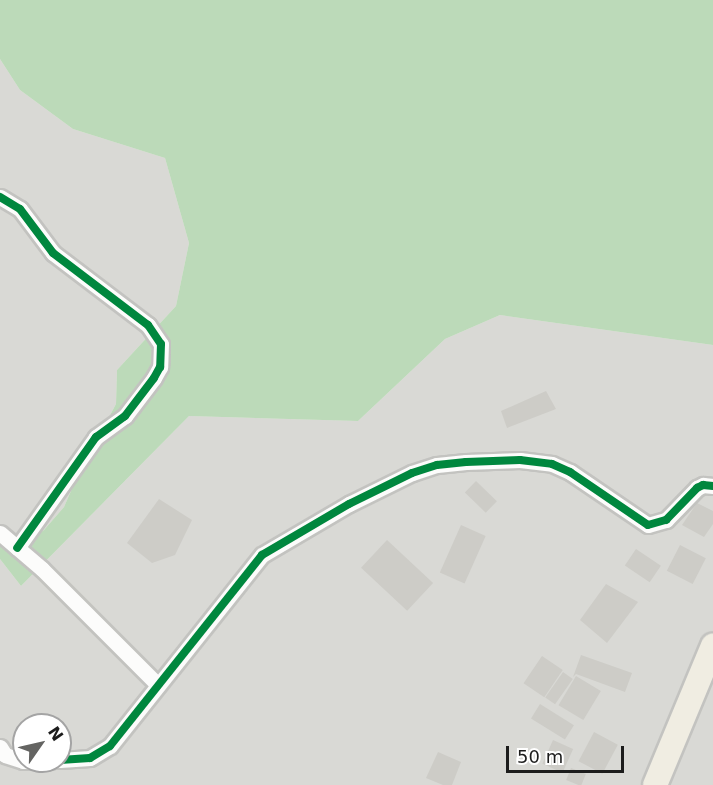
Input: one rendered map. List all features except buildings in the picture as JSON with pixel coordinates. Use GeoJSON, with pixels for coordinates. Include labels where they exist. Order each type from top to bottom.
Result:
{"type":"FeatureCollection","features":[{"type":"Feature","properties":{"kind":"main road"},"geometry":{"type":"LineString","coordinates":[[655,785],[713,646]]}},
{"type":"Feature","properties":{"kind":"street"},"geometry":{"type":"LineString","coordinates":[[0,197],[20,209],[53,253],[148,325],[161,344],[160,367],[154,378],[125,416],[96,437],[17,548]]}},
{"type":"Feature","properties":{"kind":"street"},"geometry":{"type":"LineString","coordinates":[[72,759],[90,758],[110,746],[262,555],[349,504],[412,473],[437,465],[466,462],[520,460],[552,464],[570,472],[648,525],[666,520],[697,488],[703,485],[713,486]]}},
{"type":"Feature","properties":{"kind":"street"},"geometry":{"type":"LineString","coordinates":[[0,534],[42,569],[158,684]]}},
{"type":"Feature","properties":{"kind":"street"},"geometry":{"type":"LineString","coordinates":[[0,747],[5,755],[12,758]]}},
{"type":"Feature","properties":{"kind":"shaded area"},"geometry":{"type":"Polygon","coordinates":[[[0,59],[20,90],[73,129],[165,158],[189,243],[176,306],[117,370],[116,404],[91,445],[64,507],[44,530],[17,548],[0,532],[0,59]]]}},
{"type":"Feature","properties":{"kind":"shaded area"},"geometry":{"type":"Polygon","coordinates":[[[500,315],[713,345],[713,785],[0,785],[0,559],[21,586],[189,416],[358,421],[445,339],[500,315]]]}},
{"type":"Feature","properties":{"kind":"green space"},"geometry":{"type":"Polygon","coordinates":[[[0,0],[713,0],[713,345],[500,315],[445,339],[358,421],[189,416],[21,586],[0,559],[0,532],[18,548],[44,530],[64,507],[91,445],[116,404],[117,370],[176,306],[189,243],[165,158],[73,129],[20,90],[0,59],[0,0]]]}},
{"type":"Feature","properties":{"kind":"cycle path"},"geometry":{"type":"LineString","coordinates":[[0,197],[20,209],[53,253],[148,325],[161,344],[160,367],[154,378],[125,416],[96,437],[17,548]]}},
{"type":"Feature","properties":{"kind":"cycle path"},"geometry":{"type":"LineString","coordinates":[[72,759],[90,758],[110,746],[262,555],[349,504],[412,473],[437,465],[466,462],[520,460],[552,464],[570,472],[648,525],[666,520],[697,488],[703,485],[713,486]]}}]}
